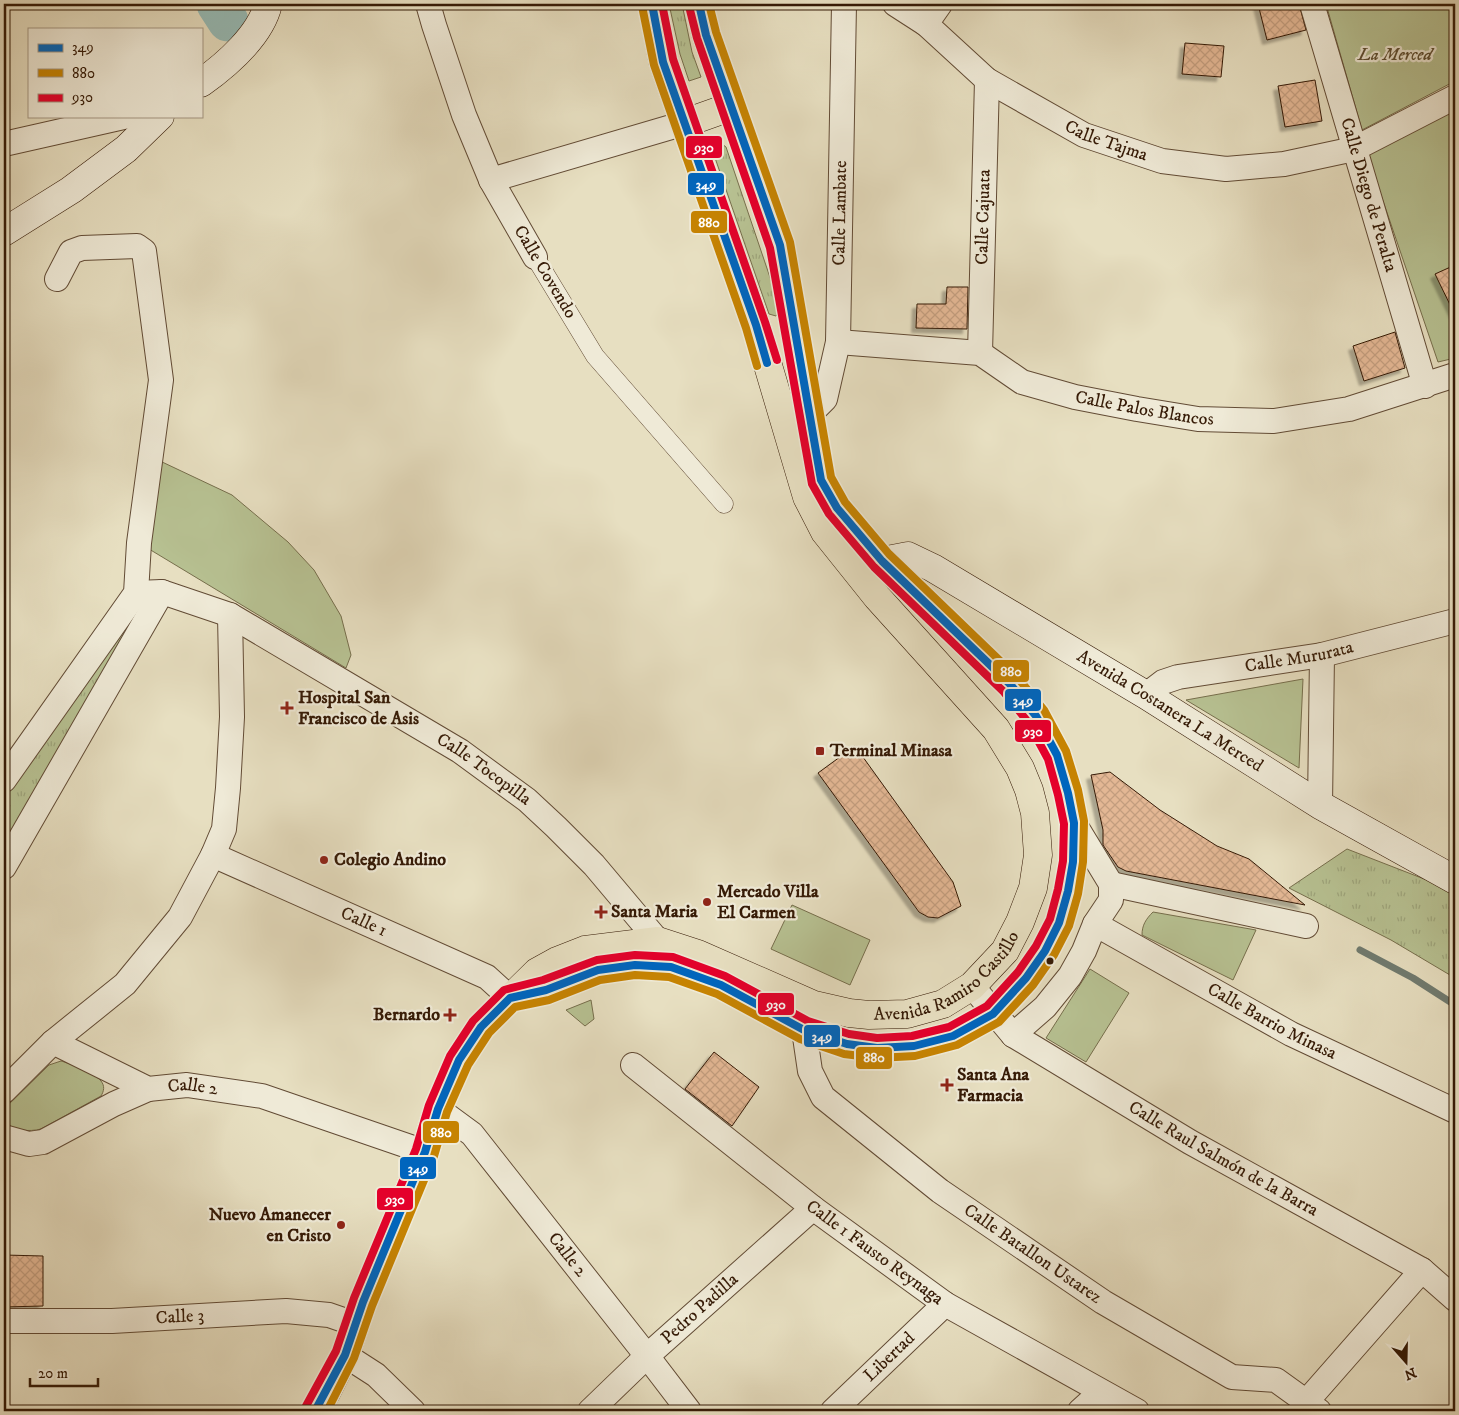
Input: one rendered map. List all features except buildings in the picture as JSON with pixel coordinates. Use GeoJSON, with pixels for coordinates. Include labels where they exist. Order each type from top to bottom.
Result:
{"type":"FeatureCollection","features":[{"type":"Feature","properties":{"kind":"main road"},"geometry":{"type":"LineString","coordinates":[[202,82],[224,65],[250,38],[267,10],[268,4]]}},
{"type":"Feature","properties":{"kind":"main road"},"geometry":{"type":"LineString","coordinates":[[652,4],[663,62],[756,325],[796,418]]}},
{"type":"Feature","properties":{"kind":"main road"},"geometry":{"type":"LineString","coordinates":[[699,4],[706,35],[730,107],[780,245],[796,418]]}},
{"type":"Feature","properties":{"kind":"main road"},"geometry":{"type":"LineString","coordinates":[[685,123],[730,107]]}},
{"type":"Feature","properties":{"kind":"main road"},"geometry":{"type":"LineString","coordinates":[[4,232],[71,190],[126,149],[158,118]]}},
{"type":"Feature","properties":{"kind":"main road","name":"Avenida Ramiro Castillo"},"geometry":{"type":"LineString","coordinates":[[510,998],[546,990],[598,970],[635,965],[671,967],[721,985],[804,1030],[847,1044],[877,1048],[914,1046],[953,1036],[993,1014],[1026,978],[1045,951],[1059,923],[1068,892],[1073,862],[1074,823],[1058,755],[1036,716],[1010,684],[882,561],[837,508],[821,480],[796,418]]}},
{"type":"Feature","properties":{"kind":"main road","name":"Avenida Ramiro Castillo"},"geometry":{"type":"LineString","coordinates":[[315,1411],[345,1355],[354,1324],[425,1152],[438,1109],[459,1060],[481,1027],[537,972],[557,961],[585,950],[658,941],[698,954],[814,1004],[849,1013],[869,1015],[907,1014],[943,1004],[972,986],[1005,951],[1020,922],[1033,888],[1038,855],[1033,805],[1020,768],[996,729],[877,598],[825,532],[807,497],[796,418]]}},
{"type":"Feature","properties":{"kind":"main road","name":"Avenida Costanera La Merced"},"geometry":{"type":"LineString","coordinates":[[882,561],[908,556],[933,568],[1146,695],[1320,805],[1455,880]]}},
{"type":"Feature","properties":{"kind":"main road"},"geometry":{"type":"LineString","coordinates":[[877,598],[898,596],[927,605]]}},
{"type":"Feature","properties":{"kind":"main road"},"geometry":{"type":"LineString","coordinates":[[866,1047],[869,1015]]}},
{"type":"Feature","properties":{"kind":"street","name":"Calle Covendo"},"geometry":{"type":"LineString","coordinates":[[428,4],[464,114],[491,180],[535,257],[595,356],[724,504]]}},
{"type":"Feature","properties":{"kind":"street","name":"Calle Lambate"},"geometry":{"type":"LineString","coordinates":[[796,418],[825,399],[838,342],[844,4]]}},
{"type":"Feature","properties":{"kind":"street","name":"Calle Tajma"},"geometry":{"type":"LineString","coordinates":[[894,4],[926,24],[988,80],[1084,135],[1162,161],[1226,169],[1284,164],[1354,149],[1455,97]]}},
{"type":"Feature","properties":{"kind":"street"},"geometry":{"type":"LineString","coordinates":[[926,24],[940,4]]}},
{"type":"Feature","properties":{"kind":"street","name":"Calle Diego de Peralta"},"geometry":{"type":"LineString","coordinates":[[1312,4],[1425,386]]}},
{"type":"Feature","properties":{"kind":"street","name":"Calle Cajuata"},"geometry":{"type":"LineString","coordinates":[[980,353],[988,80]]}},
{"type":"Feature","properties":{"kind":"street"},"geometry":{"type":"LineString","coordinates":[[4,144],[119,118]]}},
{"type":"Feature","properties":{"kind":"street"},"geometry":{"type":"LineString","coordinates":[[491,180],[685,123]]}},
{"type":"Feature","properties":{"kind":"street"},"geometry":{"type":"LineString","coordinates":[[4,780],[136,593],[139,543],[161,380],[144,251],[137,246],[82,248],[71,252],[57,278]]}},
{"type":"Feature","properties":{"kind":"street"},"geometry":{"type":"LineString","coordinates":[[838,342],[980,353]]}},
{"type":"Feature","properties":{"kind":"street","name":"Calle Palos Blancos"},"geometry":{"type":"LineString","coordinates":[[980,353],[1022,382],[1075,397],[1198,419],[1274,420],[1349,409],[1455,375]]}},
{"type":"Feature","properties":{"kind":"street"},"geometry":{"type":"LineString","coordinates":[[4,867],[162,592]]}},
{"type":"Feature","properties":{"kind":"street","name":"Calle Tocopilla"},"geometry":{"type":"LineString","coordinates":[[136,593],[162,592],[230,615],[460,751],[526,800],[556,827],[594,865],[658,941]]}},
{"type":"Feature","properties":{"kind":"street"},"geometry":{"type":"LineString","coordinates":[[4,1091],[53,1042],[126,984],[180,917],[213,855],[224,829],[228,788],[232,717],[230,615]]}},
{"type":"Feature","properties":{"kind":"street","name":"Calle Mururata"},"geometry":{"type":"LineString","coordinates":[[1146,695],[1163,682],[1178,677],[1322,655],[1455,620]]}},
{"type":"Feature","properties":{"kind":"street"},"geometry":{"type":"LineString","coordinates":[[1320,805],[1322,655]]}},
{"type":"Feature","properties":{"kind":"street"},"geometry":{"type":"LineString","coordinates":[[1012,1036],[1045,1007],[1070,976],[1084,951],[1095,924],[1111,900],[1111,884],[1074,823]]}},
{"type":"Feature","properties":{"kind":"street","name":"Calle 1"},"geometry":{"type":"LineString","coordinates":[[213,855],[487,976],[510,998]]}},
{"type":"Feature","properties":{"kind":"street"},"geometry":{"type":"LineString","coordinates":[[1111,884],[1306,926]]}},
{"type":"Feature","properties":{"kind":"street","name":"Calle Barrio Minasa"},"geometry":{"type":"LineString","coordinates":[[1095,924],[1291,1034],[1455,1111]]}},
{"type":"Feature","properties":{"kind":"street","name":"Calle Raul Salmón de la Barra"},"geometry":{"type":"LineString","coordinates":[[972,986],[1012,1036],[1190,1142],[1422,1270],[1455,1299]]}},
{"type":"Feature","properties":{"kind":"street"},"geometry":{"type":"LineString","coordinates":[[804,1030],[814,1004]]}},
{"type":"Feature","properties":{"kind":"street","name":"Calle Batallon Ustarez"},"geometry":{"type":"LineString","coordinates":[[804,1030],[810,1072],[823,1097],[940,1191],[1103,1302],[1232,1377],[1276,1380],[1313,1406]]}},
{"type":"Feature","properties":{"kind":"street","name":"Calle 2"},"geometry":{"type":"LineString","coordinates":[[53,1042],[148,1089],[187,1085],[262,1096],[425,1152]]}},
{"type":"Feature","properties":{"kind":"street","name":"Calle 1 Fausto Reynaga"},"geometry":{"type":"LineString","coordinates":[[633,1065],[813,1208],[945,1304],[1137,1411]]}},
{"type":"Feature","properties":{"kind":"street"},"geometry":{"type":"LineString","coordinates":[[4,1137],[29,1144],[43,1142],[114,1104],[148,1089]]}},
{"type":"Feature","properties":{"kind":"street","name":"Calle 2"},"geometry":{"type":"LineString","coordinates":[[438,1109],[472,1134],[689,1411]]}},
{"type":"Feature","properties":{"kind":"street","name":"Pedro Padilla"},"geometry":{"type":"LineString","coordinates":[[590,1411],[647,1356],[813,1208]]}},
{"type":"Feature","properties":{"kind":"street"},"geometry":{"type":"LineString","coordinates":[[1313,1406],[1422,1270]]}},
{"type":"Feature","properties":{"kind":"street","name":"Libertad"},"geometry":{"type":"LineString","coordinates":[[833,1411],[945,1304]]}},
{"type":"Feature","properties":{"kind":"street","name":"Calle 3"},"geometry":{"type":"LineString","coordinates":[[4,1321],[112,1321],[286,1311],[329,1316],[354,1324]]}},
{"type":"Feature","properties":{"kind":"street"},"geometry":{"type":"LineString","coordinates":[[345,1355],[376,1375],[413,1411]]}},
{"type":"Feature","properties":{"kind":"street"},"geometry":{"type":"LineString","coordinates":[[1080,1411],[1101,1392]]}},
{"type":"Feature","properties":{"kind":"green space"},"geometry":{"type":"Polygon","coordinates":[[[669,4],[682,4],[692,52],[701,77],[689,81],[680,54],[669,4]]]}},
{"type":"Feature","properties":{"kind":"green space","name":"La Merced"},"geometry":{"type":"Polygon","coordinates":[[[1326,4],[1445,4],[1455,18],[1455,81],[1362,130],[1326,4]]]}},
{"type":"Feature","properties":{"kind":"green space","name":"La Merced"},"geometry":{"type":"Polygon","coordinates":[[[1455,108],[1455,358],[1438,362],[1366,151],[1455,108]]]}},
{"type":"Feature","properties":{"kind":"green space"},"geometry":{"type":"Polygon","coordinates":[[[717,144],[722,144],[726,147],[781,310],[776,316],[769,314],[713,152],[713,147],[717,144]]]}},
{"type":"Feature","properties":{"kind":"green space"},"geometry":{"type":"Polygon","coordinates":[[[160,461],[232,495],[288,542],[314,570],[341,616],[351,655],[346,668],[149,549],[160,461]]]}},
{"type":"Feature","properties":{"kind":"green space"},"geometry":{"type":"Polygon","coordinates":[[[131,621],[4,852],[4,795],[94,661],[131,621]]]}},
{"type":"Feature","properties":{"kind":"green space"},"geometry":{"type":"Polygon","coordinates":[[[1303,679],[1299,768],[1186,700],[1303,679]]]}},
{"type":"Feature","properties":{"kind":"green space"},"geometry":{"type":"Polygon","coordinates":[[[1347,849],[1455,891],[1455,978],[1391,940],[1289,888],[1347,849]]]}},
{"type":"Feature","properties":{"kind":"green space"},"geometry":{"type":"Polygon","coordinates":[[[792,905],[870,940],[850,985],[771,949],[792,905]]]}},
{"type":"Feature","properties":{"kind":"green space"},"geometry":{"type":"Polygon","coordinates":[[[1153,912],[1256,930],[1233,980],[1142,935],[1145,922],[1153,912]]]}},
{"type":"Feature","properties":{"kind":"green space"},"geometry":{"type":"Polygon","coordinates":[[[1090,969],[1129,993],[1086,1062],[1046,1038],[1090,969]]]}},
{"type":"Feature","properties":{"kind":"green space"},"geometry":{"type":"Polygon","coordinates":[[[591,1000],[594,1019],[585,1026],[566,1010],[591,1000]]]}},
{"type":"Feature","properties":{"kind":"green space"},"geometry":{"type":"Polygon","coordinates":[[[61,1061],[98,1078],[104,1087],[101,1096],[41,1129],[21,1130],[4,1122],[4,1109],[49,1065],[61,1061]]]}},
{"type":"Feature","properties":{"kind":"waterway"},"geometry":{"type":"LineString","coordinates":[[217,4],[228,21]]}},
{"type":"Feature","properties":{"kind":"waterway"},"geometry":{"type":"LineString","coordinates":[[1360,950],[1413,978],[1455,1005]]}},
{"type":"Feature","properties":{"kind":"transit line","name":"349"},"geometry":{"type":"LineString","coordinates":[[652,4],[663,62],[756,325],[767,363]]}},
{"type":"Feature","properties":{"kind":"transit line","name":"930"},"geometry":{"type":"LineString","coordinates":[[662,4],[673,59],[777,360]]}},
{"type":"Feature","properties":{"kind":"transit line","name":"349"},"geometry":{"type":"LineString","coordinates":[[315,1411],[345,1355],[363,1302],[425,1152],[438,1109],[459,1060],[481,1027],[510,998],[546,990],[598,970],[635,965],[671,967],[721,985],[804,1030],[847,1044],[877,1048],[914,1046],[953,1036],[993,1014],[1026,978],[1045,951],[1059,923],[1068,891],[1073,862],[1074,823],[1057,755],[1036,716],[1010,684],[882,561],[837,508],[821,480],[780,245],[706,35],[699,4]]}},
{"type":"Feature","properties":{"kind":"transit line","name":"880"},"geometry":{"type":"LineString","coordinates":[[327,1411],[354,1358],[372,1306],[434,1156],[447,1112],[468,1065],[489,1033],[515,1007],[549,1000],[600,980],[635,975],[669,977],[717,994],[800,1039],[844,1054],[877,1058],[915,1056],[957,1045],[999,1022],[1033,985],[1054,955],[1069,926],[1078,894],[1083,862],[1084,821],[1078,790],[1066,751],[1044,710],[1018,678],[889,554],[845,502],[831,477],[790,242],[716,32],[709,4]]}},
{"type":"Feature","properties":{"kind":"transit line","name":"880"},"geometry":{"type":"LineString","coordinates":[[642,6],[654,65],[746,328],[757,366]]}},
{"type":"Feature","properties":{"kind":"transit line","name":"930"},"geometry":{"type":"LineString","coordinates":[[306,1406],[336,1351],[354,1298],[416,1149],[429,1105],[450,1056],[473,1021],[504,990],[543,980],[597,960],[635,955],[673,957],[725,976],[808,1021],[849,1034],[877,1038],[912,1036],[949,1027],[987,1006],[1018,972],[1036,946],[1050,919],[1063,861],[1064,824],[1048,759],[1028,722],[1003,691],[874,567],[829,514],[812,484],[770,248],[697,38],[689,6]]}},
{"type":"Feature","properties":{"kind":"place","name":"Hospital San Francisco de Asis"},"geometry":{"type":"Point","coordinates":[287,708]}},
{"type":"Feature","properties":{"kind":"place","name":"Terminal Minasa"},"geometry":{"type":"Point","coordinates":[820,751]}},
{"type":"Feature","properties":{"kind":"place","name":"Colegio Andino"},"geometry":{"type":"Point","coordinates":[324,860]}},
{"type":"Feature","properties":{"kind":"place","name":"Mercado Villa El Carmen"},"geometry":{"type":"Point","coordinates":[707,902]}},
{"type":"Feature","properties":{"kind":"place","name":"Santa Maria"},"geometry":{"type":"Point","coordinates":[601,912]}},
{"type":"Feature","properties":{"kind":"place","name":"Bernardo"},"geometry":{"type":"Point","coordinates":[450,1015]}},
{"type":"Feature","properties":{"kind":"place","name":"Santa Ana Farmacia"},"geometry":{"type":"Point","coordinates":[947,1085]}},
{"type":"Feature","properties":{"kind":"place","name":"Nuevo Amanecer en Cristo"},"geometry":{"type":"Point","coordinates":[341,1225]}}]}
